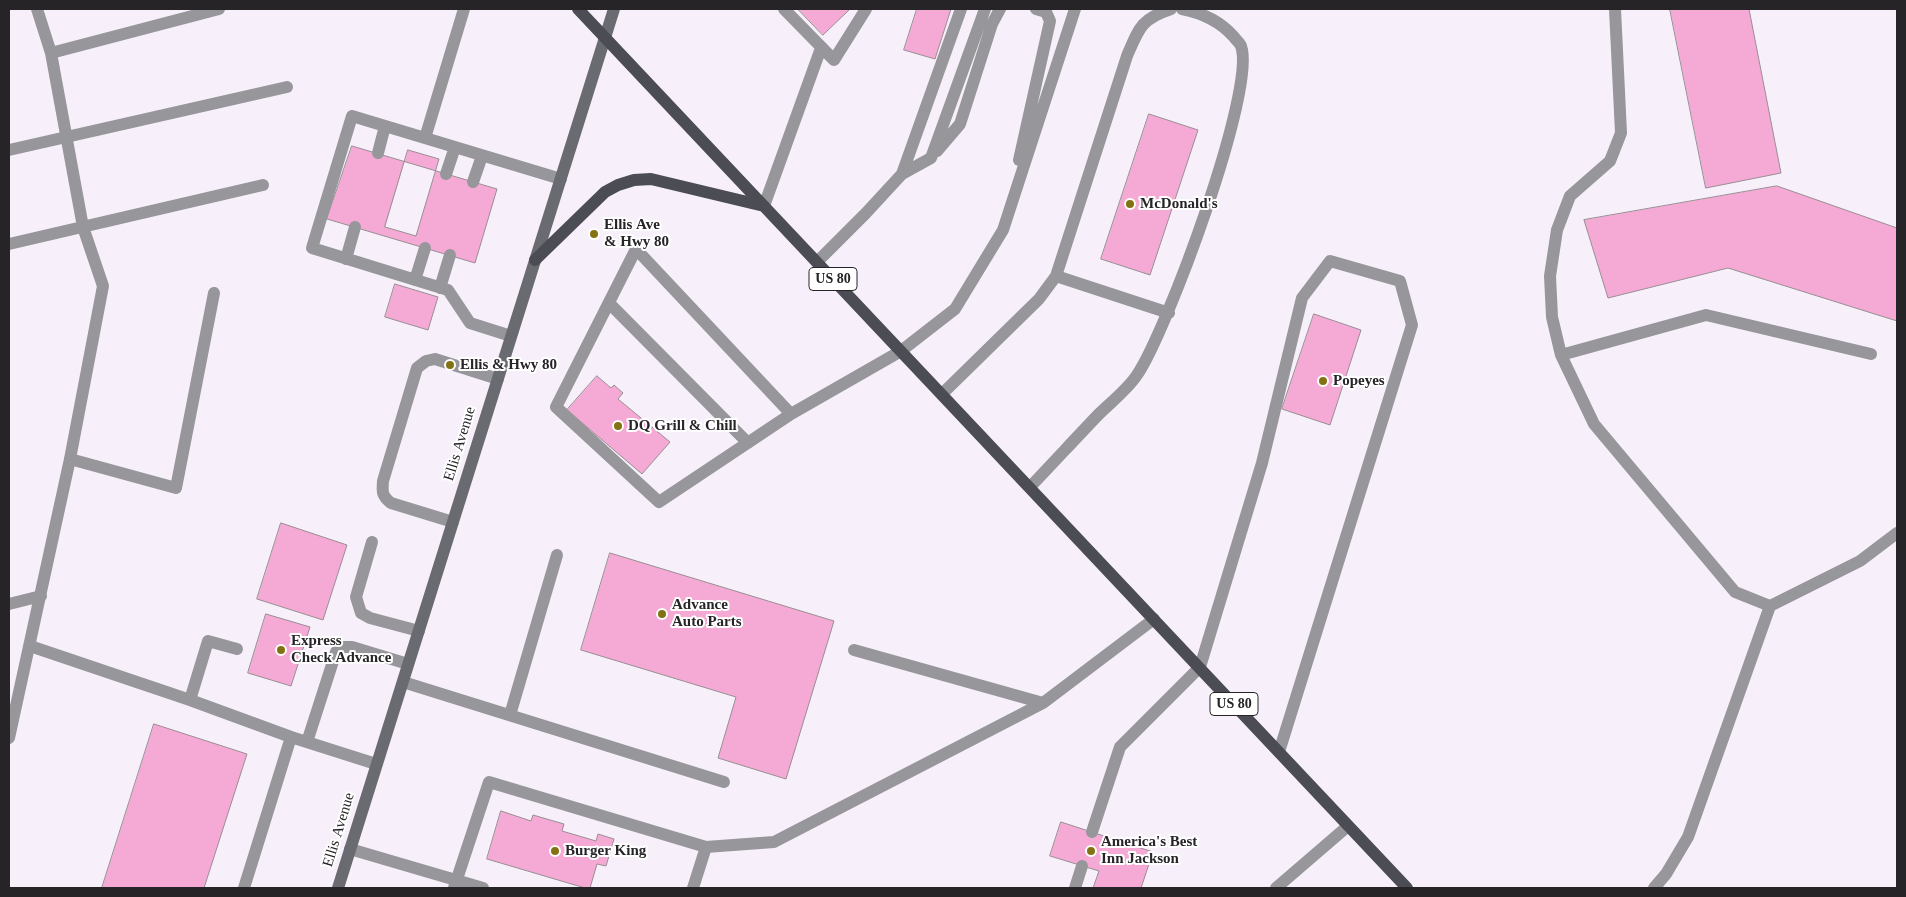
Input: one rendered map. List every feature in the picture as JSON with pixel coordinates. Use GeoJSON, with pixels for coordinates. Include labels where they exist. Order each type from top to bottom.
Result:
{"type":"FeatureCollection","features":[{"type":"Feature","properties":{"kind":"main road","name":"US 80"},"geometry":{"type":"LineString","coordinates":[[578,9],[1407,888]]}},
{"type":"Feature","properties":{"kind":"main road","name":"Ellis Avenue"},"geometry":{"type":"LineString","coordinates":[[338,888],[614,9]]}},
{"type":"Feature","properties":{"kind":"main road"},"geometry":{"type":"LineString","coordinates":[[535,260],[604,192],[634,180],[651,179],[670,182],[764,206]]}},
{"type":"Feature","properties":{"kind":"lane"},"geometry":{"type":"LineString","coordinates":[[9,738],[13,704],[30,646],[41,596],[103,286],[83,227],[50,53],[37,9]]}},
{"type":"Feature","properties":{"kind":"lane"},"geometry":{"type":"LineString","coordinates":[[50,53],[219,9]]}},
{"type":"Feature","properties":{"kind":"lane"},"geometry":{"type":"LineString","coordinates":[[425,138],[464,9]]}},
{"type":"Feature","properties":{"kind":"lane"},"geometry":{"type":"LineString","coordinates":[[791,11],[821,48],[834,60],[866,9]]}},
{"type":"Feature","properties":{"kind":"lane"},"geometry":{"type":"LineString","coordinates":[[902,174],[962,9]]}},
{"type":"Feature","properties":{"kind":"lane"},"geometry":{"type":"LineString","coordinates":[[931,158],[985,9]]}},
{"type":"Feature","properties":{"kind":"lane"},"geometry":{"type":"LineString","coordinates":[[817,262],[902,174],[931,158],[960,124],[992,24],[1000,9]]}},
{"type":"Feature","properties":{"kind":"lane"},"geometry":{"type":"LineString","coordinates":[[1014,192],[1022,143],[1050,21],[1046,12],[1036,9]]}},
{"type":"Feature","properties":{"kind":"lane"},"geometry":{"type":"LineString","coordinates":[[791,414],[636,248],[556,407],[659,502],[791,414],[902,351],[955,309],[1003,230],[1075,9]]}},
{"type":"Feature","properties":{"kind":"lane"},"geometry":{"type":"LineString","coordinates":[[942,394],[1039,299],[1056,276],[1127,56],[1138,30],[1153,15],[1172,9]]}},
{"type":"Feature","properties":{"kind":"lane"},"geometry":{"type":"LineString","coordinates":[[1030,487],[1136,376],[1154,346],[1169,313],[1206,208],[1233,123],[1243,70],[1241,46],[1225,26],[1200,12],[1182,9]]}},
{"type":"Feature","properties":{"kind":"lane"},"geometry":{"type":"LineString","coordinates":[[1614,9],[1621,133],[1610,161],[1570,196],[1557,230],[1550,276],[1552,317],[1561,356],[1594,424],[1735,592],[1770,606]]}},
{"type":"Feature","properties":{"kind":"lane"},"geometry":{"type":"LineString","coordinates":[[764,206],[821,48]]}},
{"type":"Feature","properties":{"kind":"lane"},"geometry":{"type":"LineString","coordinates":[[9,150],[287,87]]}},
{"type":"Feature","properties":{"kind":"lane"},"geometry":{"type":"LineString","coordinates":[[511,336],[470,323],[448,290],[312,248],[352,116],[561,179]]}},
{"type":"Feature","properties":{"kind":"lane"},"geometry":{"type":"LineString","coordinates":[[378,153],[386,126]]}},
{"type":"Feature","properties":{"kind":"lane"},"geometry":{"type":"LineString","coordinates":[[446,174],[455,147]]}},
{"type":"Feature","properties":{"kind":"lane"},"geometry":{"type":"LineString","coordinates":[[473,182],[482,156]]}},
{"type":"Feature","properties":{"kind":"lane"},"geometry":{"type":"LineString","coordinates":[[9,244],[263,186]]}},
{"type":"Feature","properties":{"kind":"lane"},"geometry":{"type":"LineString","coordinates":[[346,259],[356,227]]}},
{"type":"Feature","properties":{"kind":"lane"},"geometry":{"type":"LineString","coordinates":[[415,280],[425,248]]}},
{"type":"Feature","properties":{"kind":"lane"},"geometry":{"type":"LineString","coordinates":[[440,288],[450,255]]}},
{"type":"Feature","properties":{"kind":"lane"},"geometry":{"type":"LineString","coordinates":[[1092,832],[1120,747],[1200,667],[1262,463],[1302,298],[1330,261],[1400,281],[1412,325],[1280,752]]}},
{"type":"Feature","properties":{"kind":"lane"},"geometry":{"type":"LineString","coordinates":[[1056,276],[1169,313]]}},
{"type":"Feature","properties":{"kind":"lane"},"geometry":{"type":"LineString","coordinates":[[70,458],[176,488],[214,293]]}},
{"type":"Feature","properties":{"kind":"lane"},"geometry":{"type":"LineString","coordinates":[[609,303],[748,442]]}},
{"type":"Feature","properties":{"kind":"lane"},"geometry":{"type":"LineString","coordinates":[[1561,356],[1706,315],[1871,354]]}},
{"type":"Feature","properties":{"kind":"lane"},"geometry":{"type":"LineString","coordinates":[[453,522],[391,503],[384,497],[382,490],[383,481],[418,368],[426,361],[435,359],[498,379]]}},
{"type":"Feature","properties":{"kind":"lane"},"geometry":{"type":"LineString","coordinates":[[1654,888],[1666,874],[1688,838],[1770,606],[1860,561],[1897,533]]}},
{"type":"Feature","properties":{"kind":"lane"},"geometry":{"type":"LineString","coordinates":[[372,542],[356,597],[361,613],[370,618],[418,631]]}},
{"type":"Feature","properties":{"kind":"lane"},"geometry":{"type":"LineString","coordinates":[[510,715],[557,555]]}},
{"type":"Feature","properties":{"kind":"lane"},"geometry":{"type":"LineString","coordinates":[[9,604],[41,596]]}},
{"type":"Feature","properties":{"kind":"lane"},"geometry":{"type":"LineString","coordinates":[[456,884],[489,782],[706,847],[774,842],[1043,704],[1154,619]]}},
{"type":"Feature","properties":{"kind":"lane"},"geometry":{"type":"LineString","coordinates":[[190,700],[208,641],[237,649]]}},
{"type":"Feature","properties":{"kind":"lane"},"geometry":{"type":"LineString","coordinates":[[30,646],[190,700],[291,737],[376,764]]}},
{"type":"Feature","properties":{"kind":"lane"},"geometry":{"type":"LineString","coordinates":[[307,742],[336,652],[343,646],[408,664]]}},
{"type":"Feature","properties":{"kind":"lane"},"geometry":{"type":"LineString","coordinates":[[854,650],[1043,704]]}},
{"type":"Feature","properties":{"kind":"lane"},"geometry":{"type":"LineString","coordinates":[[403,682],[724,782]]}},
{"type":"Feature","properties":{"kind":"lane"},"geometry":{"type":"LineString","coordinates":[[244,888],[291,737]]}},
{"type":"Feature","properties":{"kind":"lane"},"geometry":{"type":"LineString","coordinates":[[1276,888],[1348,826]]}},
{"type":"Feature","properties":{"kind":"lane"},"geometry":{"type":"LineString","coordinates":[[693,888],[706,847]]}},
{"type":"Feature","properties":{"kind":"lane"},"geometry":{"type":"LineString","coordinates":[[350,849],[456,884],[483,888]]}},
{"type":"Feature","properties":{"kind":"lane"},"geometry":{"type":"LineString","coordinates":[[1075,888],[1082,866]]}},
{"type":"Feature","properties":{"kind":"building"},"geometry":{"type":"Polygon","coordinates":[[[798,9],[850,9],[823,35],[798,9]]]}},
{"type":"Feature","properties":{"kind":"building"},"geometry":{"type":"Polygon","coordinates":[[[917,9],[951,9],[935,59],[904,50],[917,9]]]}},
{"type":"Feature","properties":{"kind":"building"},"geometry":{"type":"Polygon","coordinates":[[[1670,9],[1749,9],[1781,173],[1706,188],[1670,9]]]}},
{"type":"Feature","properties":{"kind":"building"},"geometry":{"type":"Polygon","coordinates":[[[1149,114],[1198,130],[1150,275],[1101,259],[1149,114]]]}},
{"type":"Feature","properties":{"kind":"building"},"geometry":{"type":"Polygon","coordinates":[[[352,146],[497,189],[475,263],[327,219],[352,146]]]}},
{"type":"Feature","properties":{"kind":"building"},"geometry":{"type":"Polygon","coordinates":[[[408,150],[439,159],[416,236],[385,227],[408,150]]]}},
{"type":"Feature","properties":{"kind":"building"},"geometry":{"type":"Polygon","coordinates":[[[1777,186],[1897,228],[1897,321],[1728,268],[1608,298],[1584,220],[1777,186]]]}},
{"type":"Feature","properties":{"kind":"building"},"geometry":{"type":"Polygon","coordinates":[[[395,284],[438,297],[428,330],[385,317],[395,284]]]}},
{"type":"Feature","properties":{"kind":"building"},"geometry":{"type":"Polygon","coordinates":[[[1314,314],[1361,330],[1330,425],[1282,409],[1314,314]]]}},
{"type":"Feature","properties":{"kind":"building","name":"DQ Grill & Chill"},"geometry":{"type":"Polygon","coordinates":[[[597,376],[611,388],[614,385],[623,393],[618,399],[670,442],[642,474],[567,410],[597,376]]]}},
{"type":"Feature","properties":{"kind":"building"},"geometry":{"type":"Polygon","coordinates":[[[281,523],[347,545],[323,620],[257,599],[281,523]]]}},
{"type":"Feature","properties":{"kind":"building"},"geometry":{"type":"Polygon","coordinates":[[[610,553],[834,621],[786,779],[718,758],[736,697],[581,650],[610,553]]]}},
{"type":"Feature","properties":{"kind":"building"},"geometry":{"type":"Polygon","coordinates":[[[266,614],[310,627],[291,686],[248,673],[266,614]]]}},
{"type":"Feature","properties":{"kind":"building"},"geometry":{"type":"Polygon","coordinates":[[[154,724],[247,754],[204,888],[102,888],[154,724]]]}},
{"type":"Feature","properties":{"kind":"building"},"geometry":{"type":"Polygon","coordinates":[[[501,811],[531,821],[533,815],[564,824],[562,831],[596,841],[598,834],[614,839],[606,866],[597,864],[590,888],[585,888],[487,859],[501,811]]]}},
{"type":"Feature","properties":{"kind":"building"},"geometry":{"type":"Polygon","coordinates":[[[1061,822],[1153,852],[1141,888],[1093,888],[1099,871],[1050,856],[1061,822]]]}},
{"type":"Feature","properties":{"kind":"place","name":"McDonald's"},"geometry":{"type":"Point","coordinates":[1130,204]}},
{"type":"Feature","properties":{"kind":"place","name":"Ellis Ave & Hwy 80"},"geometry":{"type":"Point","coordinates":[594,234]}},
{"type":"Feature","properties":{"kind":"place","name":"Ellis & Hwy 80"},"geometry":{"type":"Point","coordinates":[450,365]}},
{"type":"Feature","properties":{"kind":"place","name":"Popeyes"},"geometry":{"type":"Point","coordinates":[1323,381]}},
{"type":"Feature","properties":{"kind":"place","name":"DQ Grill & Chill"},"geometry":{"type":"Point","coordinates":[618,426]}},
{"type":"Feature","properties":{"kind":"place","name":"Advance Auto Parts"},"geometry":{"type":"Point","coordinates":[662,614]}},
{"type":"Feature","properties":{"kind":"place","name":"Express Check Advance"},"geometry":{"type":"Point","coordinates":[281,650]}},
{"type":"Feature","properties":{"kind":"place","name":"Burger King"},"geometry":{"type":"Point","coordinates":[555,851]}},
{"type":"Feature","properties":{"kind":"place","name":"America's Best Inn Jackson"},"geometry":{"type":"Point","coordinates":[1091,851]}}]}
